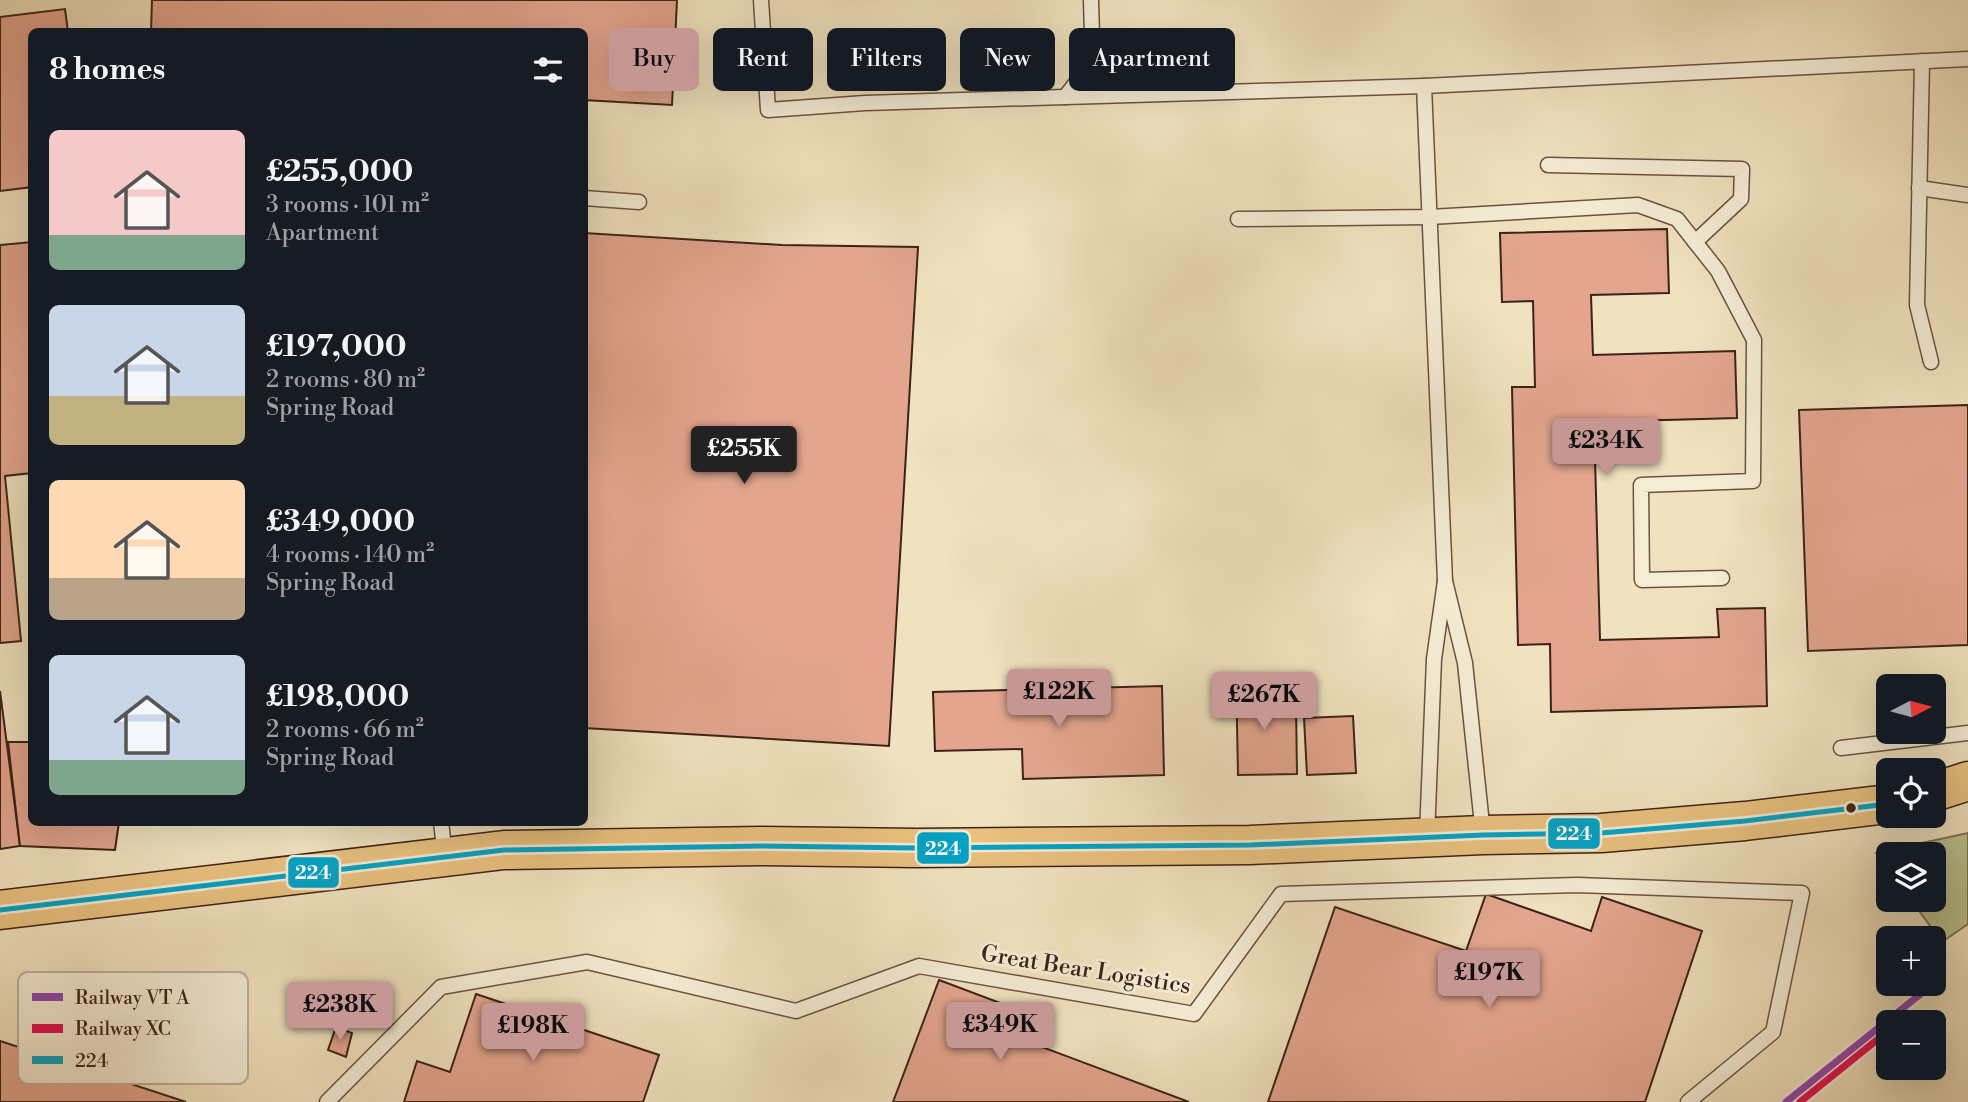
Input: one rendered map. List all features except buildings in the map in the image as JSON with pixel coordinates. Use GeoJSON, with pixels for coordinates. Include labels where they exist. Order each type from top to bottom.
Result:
{"type":"FeatureCollection","features":[{"type":"Feature","properties":{"kind":"main road"},"geometry":{"type":"LineString","coordinates":[[1946,788],[1968,781]]}},
{"type":"Feature","properties":{"kind":"main road"},"geometry":{"type":"LineString","coordinates":[[0,910],[443,840],[504,850],[1250,845],[1601,833],[1745,821],[1876,805]]}},
{"type":"Feature","properties":{"kind":"lane"},"geometry":{"type":"LineString","coordinates":[[761,0],[768,110],[865,103],[1424,86],[1968,59]]}},
{"type":"Feature","properties":{"kind":"lane"},"geometry":{"type":"LineString","coordinates":[[1065,97],[1086,70],[1092,35],[1091,0]]}},
{"type":"Feature","properties":{"kind":"lane"},"geometry":{"type":"LineString","coordinates":[[1922,61],[1917,305],[1931,362]]}},
{"type":"Feature","properties":{"kind":"lane"},"geometry":{"type":"LineString","coordinates":[[1424,86],[1446,581],[1465,663],[1483,835]]}},
{"type":"Feature","properties":{"kind":"lane"},"geometry":{"type":"LineString","coordinates":[[1548,165],[1742,169],[1741,199],[1695,243]]}},
{"type":"Feature","properties":{"kind":"lane"},"geometry":{"type":"LineString","coordinates":[[1919,188],[1968,195]]}},
{"type":"Feature","properties":{"kind":"lane"},"geometry":{"type":"LineString","coordinates":[[588,198],[639,202]]}},
{"type":"Feature","properties":{"kind":"lane"},"geometry":{"type":"LineString","coordinates":[[1238,219],[1430,217],[1638,205],[1677,219],[1718,271],[1754,340],[1753,481],[1641,485],[1642,580],[1722,578]]}},
{"type":"Feature","properties":{"kind":"lane"},"geometry":{"type":"LineString","coordinates":[[1427,838],[1434,659],[1446,581]]}},
{"type":"Feature","properties":{"kind":"lane"},"geometry":{"type":"LineString","coordinates":[[1841,748],[1968,733]]}},
{"type":"Feature","properties":{"kind":"lane","name":"Great Bear Logistics"},"geometry":{"type":"LineString","coordinates":[[327,1102],[441,987],[587,961],[796,1011],[919,965],[1194,1014],[1282,894],[1577,885],[1802,893],[1773,1032],[1688,1102]]}},
{"type":"Feature","properties":{"kind":"green space"},"geometry":{"type":"Polygon","coordinates":[[[1968,833],[1968,924],[1946,939],[1946,926],[1930,926],[1920,912],[1946,912],[1946,842],[1927,842],[1968,833]]]}},
{"type":"Feature","properties":{"kind":"transit line","name":"224"},"geometry":{"type":"LineString","coordinates":[[0,910],[504,850],[761,846],[917,848],[1250,845],[1601,833],[1745,821],[1876,805]]}},
{"type":"Feature","properties":{"kind":"transit line"},"geometry":{"type":"LineString","coordinates":[[1786,1102],[1918,996]]}},
{"type":"Feature","properties":{"kind":"rail line","name":"XC"},"geometry":{"type":"LineString","coordinates":[[1800,1102],[1876,1041]]}}]}
